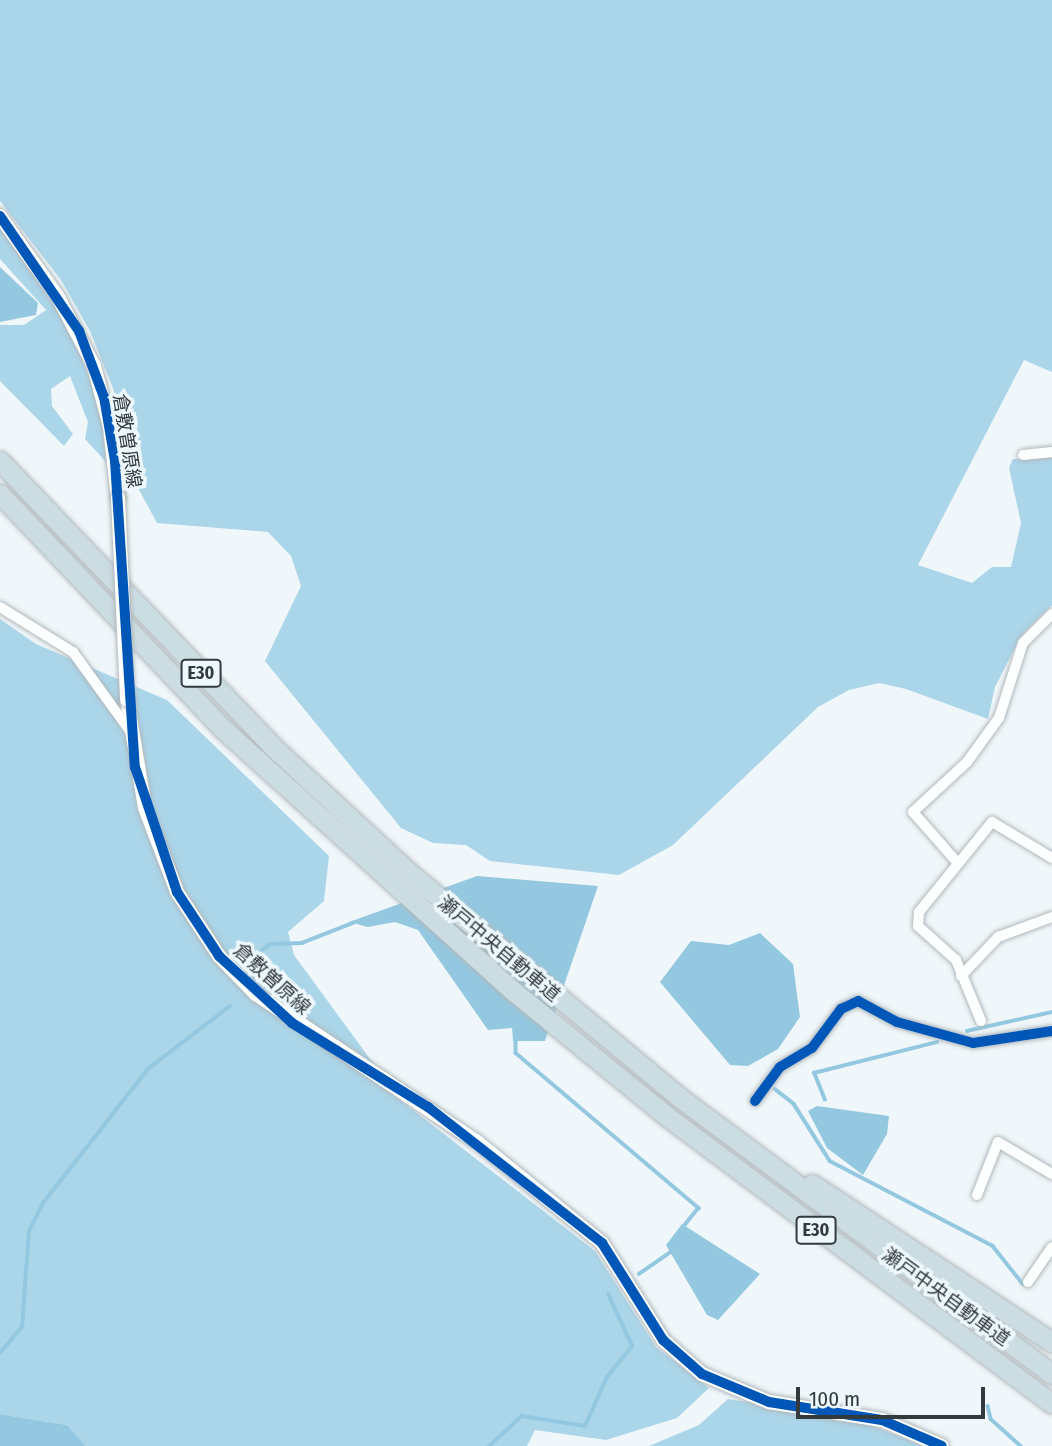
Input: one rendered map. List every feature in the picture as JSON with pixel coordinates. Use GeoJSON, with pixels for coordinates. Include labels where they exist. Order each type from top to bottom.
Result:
{"type":"FeatureCollection","features":[{"type":"Feature","properties":{"kind":"highway","name":"瀬戸中央自動車道"},"geometry":{"type":"LineString","coordinates":[[0,461],[273,747],[412,876],[679,1097],[1052,1374]]}},
{"type":"Feature","properties":{"kind":"highway","name":"瀬戸中央自動車道"},"geometry":{"type":"LineString","coordinates":[[0,494],[213,718],[389,883],[587,1050],[813,1228],[1052,1402]]}},
{"type":"Feature","properties":{"kind":"highway"},"geometry":{"type":"LineString","coordinates":[[679,1097],[1052,1342]]}},
{"type":"Feature","properties":{"kind":"street","name":"倉敷曽原線"},"geometry":{"type":"LineString","coordinates":[[0,216],[84,343],[104,397],[118,498],[127,700],[145,808],[177,892],[219,956],[256,994],[476,1141],[602,1243],[663,1340],[702,1374],[769,1402],[882,1420],[942,1446]]}},
{"type":"Feature","properties":{"kind":"street"},"geometry":{"type":"LineString","coordinates":[[1023,455],[1052,452]]}},
{"type":"Feature","properties":{"kind":"street"},"geometry":{"type":"LineString","coordinates":[[0,607],[73,652],[130,730]]}},
{"type":"Feature","properties":{"kind":"street"},"geometry":{"type":"LineString","coordinates":[[957,862],[913,812],[967,762],[999,718],[1023,643],[1052,614]]}},
{"type":"Feature","properties":{"kind":"street"},"geometry":{"type":"LineString","coordinates":[[981,1021],[950,953],[918,926],[919,912],[992,822],[1052,858]]}},
{"type":"Feature","properties":{"kind":"street"},"geometry":{"type":"LineString","coordinates":[[961,976],[998,937],[1052,917]]}},
{"type":"Feature","properties":{"kind":"street"},"geometry":{"type":"LineString","coordinates":[[755,1101],[780,1067],[812,1048],[841,1009],[858,1001],[897,1022],[973,1042],[1052,1031]]}},
{"type":"Feature","properties":{"kind":"street"},"geometry":{"type":"LineString","coordinates":[[977,1195],[998,1142],[1052,1172]]}},
{"type":"Feature","properties":{"kind":"street"},"geometry":{"type":"LineString","coordinates":[[1028,1282],[1052,1248]]}},
{"type":"Feature","properties":{"kind":"shaded area"},"geometry":{"type":"Polygon","coordinates":[[[0,0],[1052,0],[1052,372],[1024,360],[918,565],[972,583],[992,567],[1011,567],[1021,523],[1009,468],[1013,459],[1052,458],[1052,605],[1021,636],[995,687],[988,719],[906,689],[879,683],[849,690],[818,707],[673,845],[619,875],[490,861],[466,845],[433,843],[401,828],[265,661],[301,586],[291,556],[268,532],[157,523],[138,488],[113,388],[90,331],[61,280],[0,201],[0,0]]]}},
{"type":"Feature","properties":{"kind":"shaded area"},"geometry":{"type":"Polygon","coordinates":[[[0,228],[72,331],[101,412],[106,462],[85,439],[88,422],[70,376],[51,389],[52,406],[73,434],[64,446],[0,381],[0,325],[24,325],[46,310],[0,259],[0,228]]]}},
{"type":"Feature","properties":{"kind":"shaded area"},"geometry":{"type":"Polygon","coordinates":[[[0,267],[38,303],[36,315],[0,322],[0,267]]]}},
{"type":"Feature","properties":{"kind":"shaded area"},"geometry":{"type":"Polygon","coordinates":[[[0,619],[36,644],[167,700],[329,856],[324,901],[288,932],[294,955],[400,1100],[595,1251],[656,1347],[709,1388],[677,1418],[606,1440],[535,1430],[527,1446],[86,1446],[67,1425],[0,1414],[0,619]]]}},
{"type":"Feature","properties":{"kind":"shaded area"},"geometry":{"type":"Polygon","coordinates":[[[477,876],[598,886],[545,1041],[513,1041],[512,1028],[488,1030],[418,930],[395,922],[368,927],[349,922],[477,876]]]}},
{"type":"Feature","properties":{"kind":"shaded area"},"geometry":{"type":"Polygon","coordinates":[[[760,933],[793,964],[800,1017],[778,1049],[748,1066],[730,1065],[660,982],[691,941],[729,945],[760,933]]]}},
{"type":"Feature","properties":{"kind":"shaded area"},"geometry":{"type":"Polygon","coordinates":[[[817,1106],[889,1116],[887,1134],[863,1175],[827,1148],[808,1111],[817,1106]]]}},
{"type":"Feature","properties":{"kind":"shaded area"},"geometry":{"type":"Polygon","coordinates":[[[682,1224],[760,1274],[718,1320],[707,1315],[666,1245],[682,1224]]]}},
{"type":"Feature","properties":{"kind":"shaded area"},"geometry":{"type":"Polygon","coordinates":[[[728,1399],[853,1418],[923,1446],[649,1446],[699,1425],[728,1399]]]}},
{"type":"Feature","properties":{"kind":"shaded area"},"geometry":{"type":"Polygon","coordinates":[[[0,1414],[67,1425],[86,1446],[0,1446],[0,1414]]]}},
{"type":"Feature","properties":{"kind":"waterway"},"geometry":{"type":"LineString","coordinates":[[253,957],[271,944],[302,943],[353,923]]}},
{"type":"Feature","properties":{"kind":"waterway"},"geometry":{"type":"LineString","coordinates":[[0,1353],[22,1327],[29,1231],[43,1203],[148,1069],[230,1006]]}},
{"type":"Feature","properties":{"kind":"waterway"},"geometry":{"type":"LineString","coordinates":[[967,1031],[1052,1012]]}},
{"type":"Feature","properties":{"kind":"waterway"},"geometry":{"type":"LineString","coordinates":[[516,1039],[516,1053],[699,1208],[683,1228]]}},
{"type":"Feature","properties":{"kind":"waterway"},"geometry":{"type":"LineString","coordinates":[[825,1100],[814,1073],[937,1042]]}},
{"type":"Feature","properties":{"kind":"waterway"},"geometry":{"type":"LineString","coordinates":[[775,1089],[794,1104],[830,1161],[993,1246],[1023,1284]]}},
{"type":"Feature","properties":{"kind":"waterway"},"geometry":{"type":"LineString","coordinates":[[639,1274],[672,1251]]}},
{"type":"Feature","properties":{"kind":"waterway"},"geometry":{"type":"LineString","coordinates":[[489,1446],[522,1416],[585,1426],[607,1377],[632,1346],[608,1294]]}},
{"type":"Feature","properties":{"kind":"waterway"},"geometry":{"type":"LineString","coordinates":[[988,1406],[991,1419],[1021,1446]]}},
{"type":"Feature","properties":{"kind":"cycle path"},"geometry":{"type":"LineString","coordinates":[[0,216],[79,331],[104,397],[115,461],[135,767],[177,892],[219,956],[292,1023],[428,1107],[602,1243],[663,1340],[702,1374],[769,1402],[882,1420],[942,1446]]}},
{"type":"Feature","properties":{"kind":"cycle path"},"geometry":{"type":"LineString","coordinates":[[755,1101],[780,1067],[812,1048],[841,1009],[858,1001],[897,1022],[973,1043],[1052,1031]]}}]}
